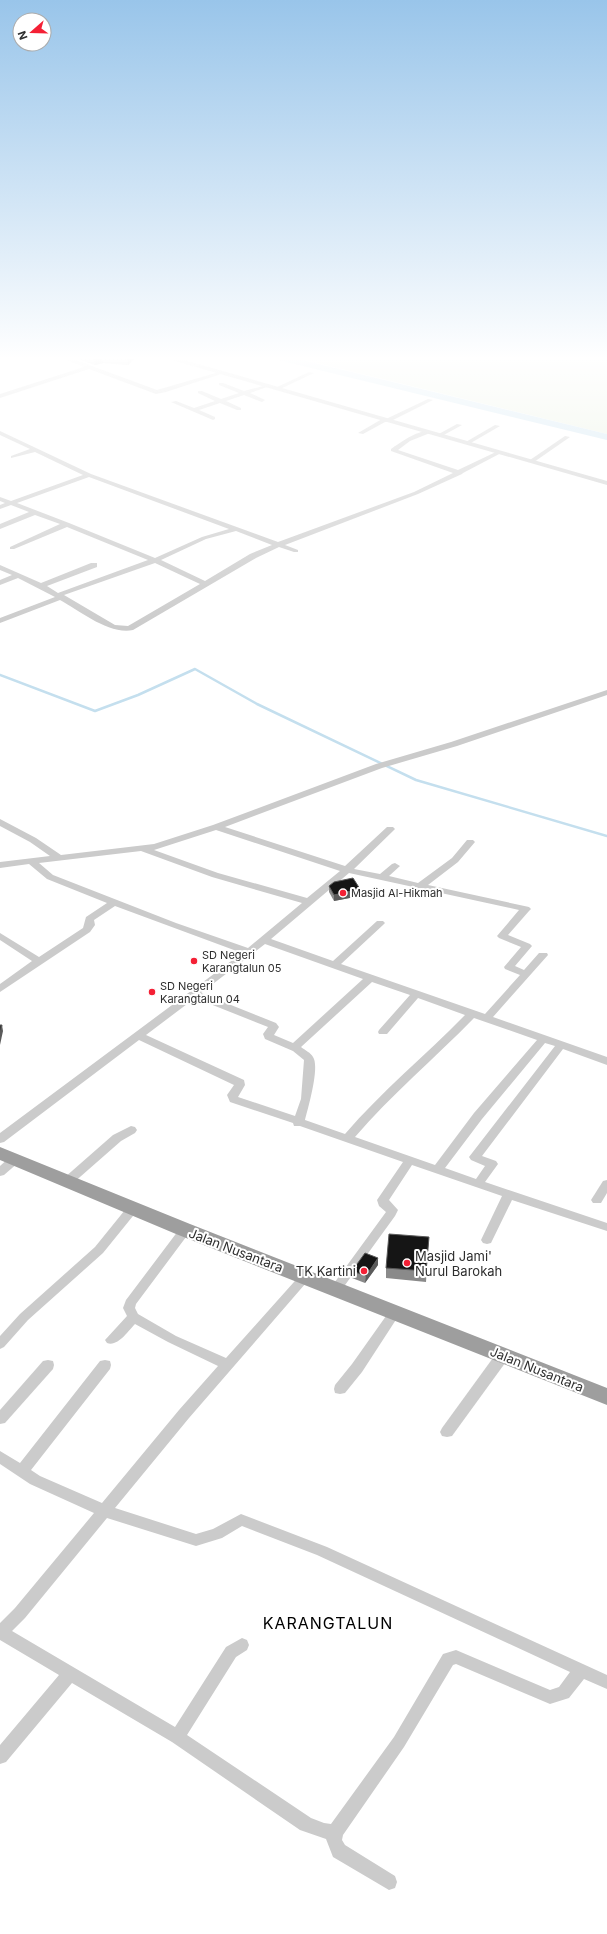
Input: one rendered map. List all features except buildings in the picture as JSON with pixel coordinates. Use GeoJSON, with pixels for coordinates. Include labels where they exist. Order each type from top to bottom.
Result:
{"type":"FeatureCollection","features":[{"type":"Feature","properties":{"kind":"highway","name":"Jalan Nusantara"},"geometry":{"type":"LineString","coordinates":[[8,1156],[185,1230],[306,1276],[607,1397]]}},
{"type":"Feature","properties":{"kind":"street"},"geometry":{"type":"LineString","coordinates":[[31,448],[89,475],[296,551]]}},
{"type":"Feature","properties":{"kind":"street"},"geometry":{"type":"LineString","coordinates":[[395,448],[393,450],[460,473]]}},
{"type":"Feature","properties":{"kind":"street"},"geometry":{"type":"LineString","coordinates":[[487,448],[607,483]]}},
{"type":"Feature","properties":{"kind":"street"},"geometry":{"type":"LineString","coordinates":[[532,461],[551,448]]}},
{"type":"Feature","properties":{"kind":"street"},"geometry":{"type":"LineString","coordinates":[[13,457],[34,450]]}},
{"type":"Feature","properties":{"kind":"street"},"geometry":{"type":"LineString","coordinates":[[0,567],[60,596],[113,627],[122,629],[130,628],[204,583],[253,556],[280,544],[405,497],[460,473],[500,452]]}},
{"type":"Feature","properties":{"kind":"street"},"geometry":{"type":"LineString","coordinates":[[0,507],[10,502],[89,475]]}},
{"type":"Feature","properties":{"kind":"street"},"geometry":{"type":"LineString","coordinates":[[0,499],[156,560],[204,583]]}},
{"type":"Feature","properties":{"kind":"street"},"geometry":{"type":"LineString","coordinates":[[0,527],[35,512]]}},
{"type":"Feature","properties":{"kind":"street"},"geometry":{"type":"LineString","coordinates":[[12,548],[67,524]]}},
{"type":"Feature","properties":{"kind":"street"},"geometry":{"type":"LineString","coordinates":[[0,621],[60,596],[156,560],[204,538],[237,529]]}},
{"type":"Feature","properties":{"kind":"street"},"geometry":{"type":"LineString","coordinates":[[41,586],[94,565]]}},
{"type":"Feature","properties":{"kind":"street"},"geometry":{"type":"LineString","coordinates":[[0,583],[18,575]]}},
{"type":"Feature","properties":{"kind":"street"},"geometry":{"type":"LineString","coordinates":[[0,865],[141,850],[155,847],[383,765],[454,744],[607,692]]}},
{"type":"Feature","properties":{"kind":"street"},"geometry":{"type":"LineString","coordinates":[[0,822],[33,840],[60,859]]}},
{"type":"Feature","properties":{"kind":"street"},"geometry":{"type":"LineString","coordinates":[[216,826],[347,870],[526,909],[502,936],[527,946],[509,967],[526,974]]}},
{"type":"Feature","properties":{"kind":"street"},"geometry":{"type":"LineString","coordinates":[[0,1139],[136,1035],[249,952],[347,870],[390,829]]}},
{"type":"Feature","properties":{"kind":"street"},"geometry":{"type":"LineString","coordinates":[[420,886],[455,860],[470,842]]}},
{"type":"Feature","properties":{"kind":"street"},"geometry":{"type":"LineString","coordinates":[[141,850],[156,853],[215,875],[308,902]]}},
{"type":"Feature","properties":{"kind":"street"},"geometry":{"type":"LineString","coordinates":[[30,861],[50,877],[249,952]]}},
{"type":"Feature","properties":{"kind":"street"},"geometry":{"type":"LineString","coordinates":[[382,878],[395,866]]}},
{"type":"Feature","properties":{"kind":"street"},"geometry":{"type":"LineString","coordinates":[[0,988],[87,930],[90,925],[89,920],[114,902]]}},
{"type":"Feature","properties":{"kind":"street"},"geometry":{"type":"LineString","coordinates":[[334,965],[380,923]]}},
{"type":"Feature","properties":{"kind":"street"},"geometry":{"type":"LineString","coordinates":[[0,936],[39,961]]}},
{"type":"Feature","properties":{"kind":"street"},"geometry":{"type":"LineString","coordinates":[[264,940],[607,1061]]}},
{"type":"Feature","properties":{"kind":"street"},"geometry":{"type":"LineString","coordinates":[[486,1019],[543,955]]}},
{"type":"Feature","properties":{"kind":"street"},"geometry":{"type":"LineString","coordinates":[[294,1048],[370,978]]}},
{"type":"Feature","properties":{"kind":"street"},"geometry":{"type":"LineString","coordinates":[[193,993],[272,1025],[274,1027],[268,1034],[269,1037],[306,1055],[310,1063],[306,1099],[298,1123]]}},
{"type":"Feature","properties":{"kind":"street"},"geometry":{"type":"LineString","coordinates":[[383,1032],[416,994]]}},
{"type":"Feature","properties":{"kind":"street"},"geometry":{"type":"LineString","coordinates":[[347,1139],[365,1118],[436,1051],[472,1014]]}},
{"type":"Feature","properties":{"kind":"street"},"geometry":{"type":"LineString","coordinates":[[136,1035],[240,1083],[232,1095],[234,1099],[298,1123],[607,1227]]}},
{"type":"Feature","properties":{"kind":"street"},"geometry":{"type":"LineString","coordinates":[[437,1170],[478,1116],[543,1039]]}},
{"type":"Feature","properties":{"kind":"street"},"geometry":{"type":"LineString","coordinates":[[478,1184],[492,1164],[475,1157],[504,1118],[533,1085],[561,1045]]}},
{"type":"Feature","properties":{"kind":"street"},"geometry":{"type":"LineString","coordinates":[[68,1181],[117,1138],[131,1130]]}},
{"type":"Feature","properties":{"kind":"street"},"geometry":{"type":"LineString","coordinates":[[0,1172],[8,1156]]}},
{"type":"Feature","properties":{"kind":"street"},"geometry":{"type":"LineString","coordinates":[[336,1289],[391,1213],[392,1210],[383,1203],[383,1200],[409,1161]]}},
{"type":"Feature","properties":{"kind":"street"},"geometry":{"type":"LineString","coordinates":[[596,1200],[607,1184]]}},
{"type":"Feature","properties":{"kind":"street"},"geometry":{"type":"LineString","coordinates":[[487,1240],[510,1195]]}},
{"type":"Feature","properties":{"kind":"street"},"geometry":{"type":"LineString","coordinates":[[0,1344],[24,1317],[94,1255],[133,1208]]}},
{"type":"Feature","properties":{"kind":"street"},"geometry":{"type":"LineString","coordinates":[[185,1230],[130,1303],[129,1308],[134,1317],[177,1341],[228,1365]]}},
{"type":"Feature","properties":{"kind":"street"},"geometry":{"type":"LineString","coordinates":[[306,1276],[184,1414],[20,1613],[1,1632],[177,1737],[306,1824],[324,1831],[335,1832]]}},
{"type":"Feature","properties":{"kind":"street"},"geometry":{"type":"LineString","coordinates":[[340,1389],[357,1368],[395,1312]]}},
{"type":"Feature","properties":{"kind":"street"},"geometry":{"type":"LineString","coordinates":[[111,1340],[134,1317]]}},
{"type":"Feature","properties":{"kind":"street"},"geometry":{"type":"LineString","coordinates":[[448,1432],[503,1355]]}},
{"type":"Feature","properties":{"kind":"street"},"geometry":{"type":"LineString","coordinates":[[0,1419],[48,1365]]}},
{"type":"Feature","properties":{"kind":"street"},"geometry":{"type":"LineString","coordinates":[[22,1471],[105,1365]]}},
{"type":"Feature","properties":{"kind":"street"},"geometry":{"type":"LineString","coordinates":[[0,1457],[35,1480],[105,1511],[196,1540],[216,1534],[244,1520],[322,1551],[607,1682]]}},
{"type":"Feature","properties":{"kind":"street"},"geometry":{"type":"LineString","coordinates":[[177,1737],[231,1652],[242,1645]]}},
{"type":"Feature","properties":{"kind":"street"},"geometry":{"type":"LineString","coordinates":[[388,1882],[339,1851],[334,1841],[335,1832],[399,1742],[448,1659],[456,1657],[550,1697],[564,1693],[581,1670]]}},
{"type":"Feature","properties":{"kind":"street"},"geometry":{"type":"LineString","coordinates":[[0,1757],[70,1674]]}},
{"type":"Feature","properties":{"kind":"waterway"},"geometry":{"type":"LineString","coordinates":[[0,675],[95,711],[138,695],[195,669],[257,704],[416,780],[607,836]]}},
{"type":"Feature","properties":{"kind":"place","name":"Masjid Al-Hikmah"},"geometry":{"type":"Point","coordinates":[343,893]}},
{"type":"Feature","properties":{"kind":"place","name":"SD Negeri Karangtalun 05"},"geometry":{"type":"Point","coordinates":[194,961]}},
{"type":"Feature","properties":{"kind":"place","name":"SD Negeri Karangtalun 04"},"geometry":{"type":"Point","coordinates":[152,992]}},
{"type":"Feature","properties":{"kind":"place","name":"Masjid Jami' Nurul Barokah"},"geometry":{"type":"Point","coordinates":[407,1263]}},
{"type":"Feature","properties":{"kind":"place","name":"TK Kartini"},"geometry":{"type":"Point","coordinates":[364,1271]}},
{"type":"Feature","properties":{"kind":"district","name":"KARANGTALUN"},"geometry":{"type":"Point","coordinates":[328,1623]}}]}
